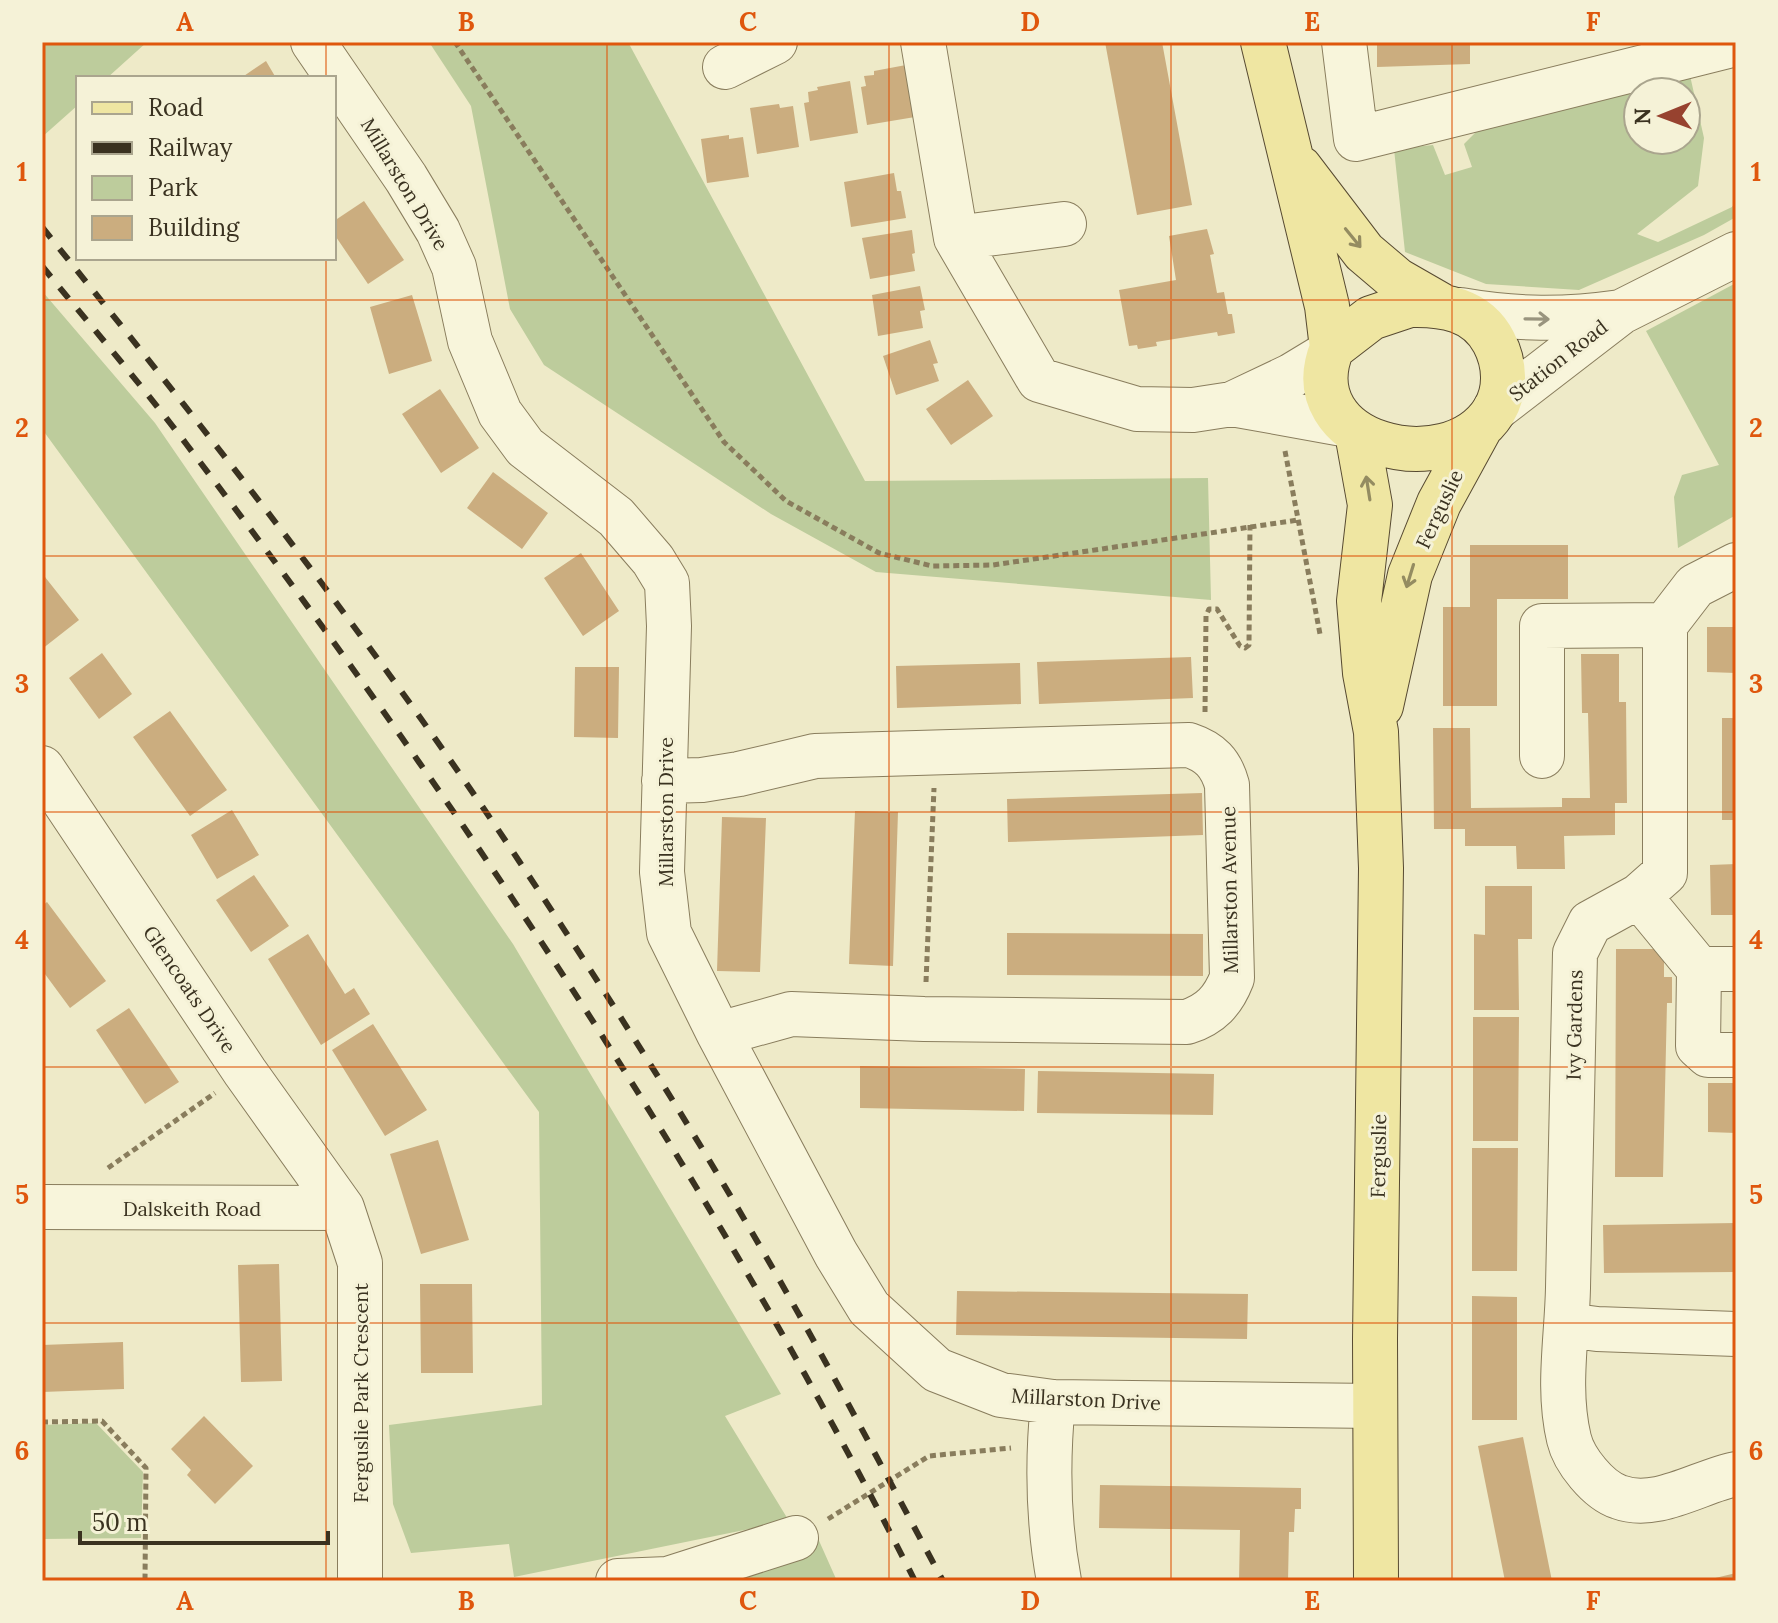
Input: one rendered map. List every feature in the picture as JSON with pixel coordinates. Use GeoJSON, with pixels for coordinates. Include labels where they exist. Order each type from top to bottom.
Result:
{"type":"FeatureCollection","features":[{"type":"Feature","properties":{"kind":"main road"},"geometry":{"type":"LineString","coordinates":[[1263,42],[1289,153],[1327,306],[1330,350],[1326,383],[1334,412],[1350,429],[1398,448],[1423,449],[1453,444],[1472,436],[1500,402],[1504,383],[1502,361],[1494,340],[1479,322],[1397,280],[1364,252],[1289,153]]}},
{"type":"Feature","properties":{"kind":"main road"},"geometry":{"type":"LineString","coordinates":[[1330,350],[1371,318],[1389,311],[1410,305],[1452,308]]}},
{"type":"Feature","properties":{"kind":"main road","name":"Ferguslie"},"geometry":{"type":"LineString","coordinates":[[1376,732],[1410,575],[1439,503],[1487,419]]}},
{"type":"Feature","properties":{"kind":"main road","name":"Ferguslie"},"geometry":{"type":"LineString","coordinates":[[1350,429],[1370,505],[1359,601],[1360,633],[1376,732],[1381,868],[1376,1581]]}},
{"type":"Feature","properties":{"kind":"street","name":"Millarston Drive"},"geometry":{"type":"LineString","coordinates":[[313,42],[406,178],[438,231],[454,267],[470,341],[500,413],[525,447],[616,517],[653,560],[667,583],[669,626],[662,872],[669,933],[836,1254],[869,1308],[937,1370],[1001,1395],[1052,1423],[1375,1406]]}},
{"type":"Feature","properties":{"kind":"street"},"geometry":{"type":"LineString","coordinates":[[725,67],[775,42]]}},
{"type":"Feature","properties":{"kind":"street"},"geometry":{"type":"LineString","coordinates":[[923,42],[956,238],[1039,380],[1137,409],[1179,410],[1232,404],[1278,411],[1350,429]]}},
{"type":"Feature","properties":{"kind":"street"},"geometry":{"type":"LineString","coordinates":[[1344,42],[1356,139],[1708,47]]}},
{"type":"Feature","properties":{"kind":"street"},"geometry":{"type":"LineString","coordinates":[[956,238],[1064,224]]}},
{"type":"Feature","properties":{"kind":"street","name":"Station Road"},"geometry":{"type":"LineString","coordinates":[[1487,419],[1621,312],[1736,254]]}},
{"type":"Feature","properties":{"kind":"street","name":"Station Road"},"geometry":{"type":"LineString","coordinates":[[1452,308],[1503,317],[1542,319],[1621,312]]}},
{"type":"Feature","properties":{"kind":"street"},"geometry":{"type":"LineString","coordinates":[[1232,404],[1291,376],[1330,350]]}},
{"type":"Feature","properties":{"kind":"street"},"geometry":{"type":"LineString","coordinates":[[1542,756],[1542,626],[1665,625],[1695,586],[1736,565]]}},
{"type":"Feature","properties":{"kind":"street","name":"Ivy Gardens"},"geometry":{"type":"LineString","coordinates":[[1665,625],[1665,873],[1639,896],[1590,923],[1575,953],[1567,1325],[1561,1390],[1569,1442],[1587,1475],[1618,1497],[1652,1500],[1677,1495],[1736,1474]]}},
{"type":"Feature","properties":{"kind":"street"},"geometry":{"type":"LineString","coordinates":[[664,781],[702,780],[739,774],[815,756],[1189,745],[1200,749]]}},
{"type":"Feature","properties":{"kind":"street","name":"Millarston Avenue"},"geometry":{"type":"LineString","coordinates":[[719,1034],[791,1014],[1187,1022],[1199,1018],[1220,1002],[1232,978],[1227,785],[1218,762],[1200,749]]}},
{"type":"Feature","properties":{"kind":"street","name":"Glencoats Drive"},"geometry":{"type":"LineString","coordinates":[[42,768],[245,1072],[342,1208]]}},
{"type":"Feature","properties":{"kind":"street"},"geometry":{"type":"LineString","coordinates":[[1639,896],[1717,969],[1698,1046],[1708,1055],[1736,1055]]}},
{"type":"Feature","properties":{"kind":"street","name":"Dalskeith Road"},"geometry":{"type":"LineString","coordinates":[[61,1208],[342,1208]]}},
{"type":"Feature","properties":{"kind":"street","name":"Ferguslie Park Crescent"},"geometry":{"type":"LineString","coordinates":[[342,1208],[360,1263],[360,1581]]}},
{"type":"Feature","properties":{"kind":"street"},"geometry":{"type":"LineString","coordinates":[[1567,1325],[1736,1334]]}},
{"type":"Feature","properties":{"kind":"street"},"geometry":{"type":"LineString","coordinates":[[1052,1423],[1050,1535],[1059,1581]]}},
{"type":"Feature","properties":{"kind":"street"},"geometry":{"type":"LineString","coordinates":[[618,1581],[668,1579],[796,1538]]}},
{"type":"Feature","properties":{"kind":"path"},"geometry":{"type":"LineString","coordinates":[[455,42],[724,442],[786,501],[879,553],[932,566],[993,565],[1298,520]]}},
{"type":"Feature","properties":{"kind":"path"},"geometry":{"type":"LineString","coordinates":[[1278,411],[1322,641]]}},
{"type":"Feature","properties":{"kind":"path"},"geometry":{"type":"LineString","coordinates":[[1200,749],[1205,718],[1206,616],[1209,609],[1217,609],[1240,646],[1245,648],[1249,645],[1250,525]]}},
{"type":"Feature","properties":{"kind":"path"},"geometry":{"type":"LineString","coordinates":[[924,1019],[936,752]]}},
{"type":"Feature","properties":{"kind":"path"},"geometry":{"type":"LineString","coordinates":[[61,1208],[84,1184],[245,1072]]}},
{"type":"Feature","properties":{"kind":"path"},"geometry":{"type":"LineString","coordinates":[[42,1422],[102,1421],[146,1468],[145,1581]]}},
{"type":"Feature","properties":{"kind":"path"},"geometry":{"type":"LineString","coordinates":[[796,1538],[929,1456],[1052,1423]]}},
{"type":"Feature","properties":{"kind":"green space"},"geometry":{"type":"Polygon","coordinates":[[[42,42],[147,42],[109,76],[76,76],[76,107],[42,137],[42,42]]]}},
{"type":"Feature","properties":{"kind":"green space"},"geometry":{"type":"Polygon","coordinates":[[[429,42],[628,42],[865,481],[1208,478],[1211,600],[876,572],[771,514],[544,365],[510,309],[471,106],[429,42]]]}},
{"type":"Feature","properties":{"kind":"green space"},"geometry":{"type":"Polygon","coordinates":[[[1689,71],[1690,76],[1668,76],[1689,71]]]}},
{"type":"Feature","properties":{"kind":"green space"},"geometry":{"type":"Polygon","coordinates":[[[1622,87],[1622,156],[1702,156],[1698,186],[1637,234],[1658,242],[1732,207],[1736,201],[1736,217],[1704,235],[1579,290],[1486,284],[1405,252],[1394,149],[1433,145],[1445,175],[1472,167],[1464,144],[1488,120],[1622,87]]]}},
{"type":"Feature","properties":{"kind":"green space"},"geometry":{"type":"Polygon","coordinates":[[[1736,283],[1736,515],[1678,548],[1674,497],[1682,475],[1719,465],[1646,331],[1736,283]]]}},
{"type":"Feature","properties":{"kind":"green space"},"geometry":{"type":"Polygon","coordinates":[[[42,291],[155,423],[513,944],[781,1394],[725,1416],[789,1521],[514,1577],[509,1544],[411,1553],[393,1504],[389,1425],[542,1405],[539,1112],[42,429],[42,291]]]}},
{"type":"Feature","properties":{"kind":"green space"},"geometry":{"type":"Polygon","coordinates":[[[96,1423],[143,1472],[141,1538],[42,1539],[42,1425],[96,1423]]]}},
{"type":"Feature","properties":{"kind":"green space"},"geometry":{"type":"Polygon","coordinates":[[[816,1534],[837,1581],[618,1581],[816,1534]]]}},
{"type":"Feature","properties":{"kind":"building"},"geometry":{"type":"Polygon","coordinates":[[[1105,42],[1162,42],[1192,205],[1137,215],[1105,42]]]}},
{"type":"Feature","properties":{"kind":"building"},"geometry":{"type":"Polygon","coordinates":[[[1377,42],[1470,42],[1470,64],[1377,67],[1377,42]]]}},
{"type":"Feature","properties":{"kind":"building"},"geometry":{"type":"Polygon","coordinates":[[[266,61],[275,76],[244,76],[266,61]]]}},
{"type":"Feature","properties":{"kind":"building"},"geometry":{"type":"Polygon","coordinates":[[[906,65],[915,117],[867,125],[861,87],[866,86],[864,76],[906,65]]]}},
{"type":"Feature","properties":{"kind":"building"},"geometry":{"type":"Polygon","coordinates":[[[850,81],[858,133],[810,141],[804,103],[809,102],[808,92],[818,90],[817,87],[850,81]]]}},
{"type":"Feature","properties":{"kind":"building"},"geometry":{"type":"Polygon","coordinates":[[[779,104],[780,108],[793,106],[799,147],[757,154],[750,108],[779,104]]]}},
{"type":"Feature","properties":{"kind":"building"},"geometry":{"type":"Polygon","coordinates":[[[729,135],[729,139],[743,137],[749,177],[707,183],[701,139],[729,135]]]}},
{"type":"Feature","properties":{"kind":"building"},"geometry":{"type":"Polygon","coordinates":[[[894,173],[906,218],[851,227],[844,182],[894,173]]]}},
{"type":"Feature","properties":{"kind":"building"},"geometry":{"type":"Polygon","coordinates":[[[364,201],[404,260],[368,284],[336,237],[336,220],[364,201]]]}},
{"type":"Feature","properties":{"kind":"building"},"geometry":{"type":"Polygon","coordinates":[[[1207,229],[1214,254],[1210,255],[1217,293],[1224,292],[1235,333],[1218,336],[1217,332],[1156,342],[1157,346],[1138,349],[1137,345],[1129,346],[1119,290],[1176,280],[1169,236],[1207,229]]]}},
{"type":"Feature","properties":{"kind":"building"},"geometry":{"type":"Polygon","coordinates":[[[912,230],[915,271],[870,279],[862,238],[912,230]]]}},
{"type":"Feature","properties":{"kind":"building"},"geometry":{"type":"Polygon","coordinates":[[[920,286],[925,310],[920,311],[923,328],[878,336],[872,295],[920,286]]]}},
{"type":"Feature","properties":{"kind":"building"},"geometry":{"type":"Polygon","coordinates":[[[412,295],[432,361],[389,374],[370,307],[412,295]]]}},
{"type":"Feature","properties":{"kind":"building"},"geometry":{"type":"Polygon","coordinates":[[[930,340],[938,363],[933,364],[939,381],[896,395],[883,356],[930,340]]]}},
{"type":"Feature","properties":{"kind":"building"},"geometry":{"type":"Polygon","coordinates":[[[968,380],[993,416],[951,445],[926,409],[968,380]]]}},
{"type":"Feature","properties":{"kind":"building"},"geometry":{"type":"Polygon","coordinates":[[[440,389],[479,448],[441,473],[402,414],[440,389]]]}},
{"type":"Feature","properties":{"kind":"building"},"geometry":{"type":"Polygon","coordinates":[[[493,472],[548,513],[522,549],[467,508],[493,472]]]}},
{"type":"Feature","properties":{"kind":"building"},"geometry":{"type":"Polygon","coordinates":[[[1470,545],[1568,545],[1568,599],[1497,599],[1497,706],[1443,706],[1443,607],[1470,607],[1470,545]]]}},
{"type":"Feature","properties":{"kind":"building"},"geometry":{"type":"Polygon","coordinates":[[[581,553],[619,611],[583,636],[544,578],[581,553]]]}},
{"type":"Feature","properties":{"kind":"building"},"geometry":{"type":"Polygon","coordinates":[[[45,577],[79,620],[42,649],[42,579],[45,577]]]}},
{"type":"Feature","properties":{"kind":"building"},"geometry":{"type":"Polygon","coordinates":[[[1707,627],[1736,627],[1736,673],[1707,672],[1707,627]]]}},
{"type":"Feature","properties":{"kind":"building"},"geometry":{"type":"Polygon","coordinates":[[[102,653],[132,694],[99,719],[69,678],[102,653]]]}},
{"type":"Feature","properties":{"kind":"building"},"geometry":{"type":"Polygon","coordinates":[[[1581,654],[1619,654],[1619,702],[1626,702],[1627,803],[1615,803],[1615,835],[1564,836],[1565,869],[1517,869],[1516,846],[1465,846],[1465,829],[1434,829],[1433,728],[1470,728],[1471,808],[1562,807],[1562,798],[1590,798],[1588,713],[1582,713],[1581,654]]]}},
{"type":"Feature","properties":{"kind":"building"},"geometry":{"type":"Polygon","coordinates":[[[1191,657],[1193,698],[1039,704],[1037,662],[1191,657]]]}},
{"type":"Feature","properties":{"kind":"building"},"geometry":{"type":"Polygon","coordinates":[[[1020,663],[1021,704],[897,708],[896,666],[1020,663]]]}},
{"type":"Feature","properties":{"kind":"building"},"geometry":{"type":"Polygon","coordinates":[[[575,667],[619,667],[618,738],[574,737],[575,667]]]}},
{"type":"Feature","properties":{"kind":"building"},"geometry":{"type":"Polygon","coordinates":[[[170,711],[227,790],[190,816],[133,737],[170,711]]]}},
{"type":"Feature","properties":{"kind":"building"},"geometry":{"type":"Polygon","coordinates":[[[1722,718],[1736,718],[1736,820],[1722,820],[1722,718]]]}},
{"type":"Feature","properties":{"kind":"building"},"geometry":{"type":"Polygon","coordinates":[[[1202,793],[1203,835],[1008,842],[1007,799],[1202,793]]]}},
{"type":"Feature","properties":{"kind":"building"},"geometry":{"type":"Polygon","coordinates":[[[232,810],[259,855],[217,879],[191,835],[232,810]]]}},
{"type":"Feature","properties":{"kind":"building"},"geometry":{"type":"Polygon","coordinates":[[[855,811],[898,812],[893,966],[849,964],[855,811]]]}},
{"type":"Feature","properties":{"kind":"building"},"geometry":{"type":"Polygon","coordinates":[[[722,817],[766,818],[760,972],[717,971],[722,817]]]}},
{"type":"Feature","properties":{"kind":"building"},"geometry":{"type":"Polygon","coordinates":[[[1736,864],[1736,915],[1711,915],[1710,865],[1736,864]]]}},
{"type":"Feature","properties":{"kind":"building"},"geometry":{"type":"Polygon","coordinates":[[[254,875],[289,926],[251,952],[216,900],[254,875]]]}},
{"type":"Feature","properties":{"kind":"building"},"geometry":{"type":"Polygon","coordinates":[[[1485,886],[1532,886],[1532,939],[1518,939],[1519,1010],[1474,1010],[1474,934],[1485,935],[1485,886]]]}},
{"type":"Feature","properties":{"kind":"building"},"geometry":{"type":"Polygon","coordinates":[[[47,902],[106,981],[70,1008],[42,970],[42,906],[47,902]]]}},
{"type":"Feature","properties":{"kind":"building"},"geometry":{"type":"Polygon","coordinates":[[[1007,933],[1203,934],[1203,976],[1007,975],[1007,933]]]}},
{"type":"Feature","properties":{"kind":"building"},"geometry":{"type":"Polygon","coordinates":[[[308,934],[345,994],[354,988],[370,1014],[321,1045],[268,959],[308,934]]]}},
{"type":"Feature","properties":{"kind":"building"},"geometry":{"type":"Polygon","coordinates":[[[1616,949],[1664,949],[1664,977],[1672,977],[1672,1003],[1667,1003],[1663,1177],[1615,1177],[1616,949]]]}},
{"type":"Feature","properties":{"kind":"building"},"geometry":{"type":"Polygon","coordinates":[[[129,1008],[179,1082],[145,1104],[96,1030],[129,1008]]]}},
{"type":"Feature","properties":{"kind":"building"},"geometry":{"type":"Polygon","coordinates":[[[1473,1017],[1519,1017],[1518,1141],[1473,1141],[1473,1017]]]}},
{"type":"Feature","properties":{"kind":"building"},"geometry":{"type":"Polygon","coordinates":[[[373,1024],[427,1110],[385,1136],[332,1050],[373,1024]]]}},
{"type":"Feature","properties":{"kind":"building"},"geometry":{"type":"Polygon","coordinates":[[[860,1066],[1025,1069],[1024,1111],[860,1108],[860,1066]]]}},
{"type":"Feature","properties":{"kind":"building"},"geometry":{"type":"Polygon","coordinates":[[[1038,1071],[1214,1074],[1213,1115],[1037,1113],[1038,1071]]]}},
{"type":"Feature","properties":{"kind":"building"},"geometry":{"type":"Polygon","coordinates":[[[1708,1083],[1736,1083],[1736,1133],[1708,1132],[1708,1083]]]}},
{"type":"Feature","properties":{"kind":"building"},"geometry":{"type":"Polygon","coordinates":[[[438,1140],[469,1240],[421,1254],[390,1154],[438,1140]]]}},
{"type":"Feature","properties":{"kind":"building"},"geometry":{"type":"Polygon","coordinates":[[[1472,1148],[1518,1148],[1517,1271],[1472,1271],[1472,1148]]]}},
{"type":"Feature","properties":{"kind":"building"},"geometry":{"type":"Polygon","coordinates":[[[1736,1223],[1736,1272],[1604,1273],[1603,1225],[1736,1223]]]}},
{"type":"Feature","properties":{"kind":"building"},"geometry":{"type":"Polygon","coordinates":[[[279,1264],[282,1381],[241,1382],[238,1265],[279,1264]]]}},
{"type":"Feature","properties":{"kind":"building"},"geometry":{"type":"Polygon","coordinates":[[[420,1284],[472,1284],[473,1373],[421,1373],[420,1284]]]}},
{"type":"Feature","properties":{"kind":"building"},"geometry":{"type":"Polygon","coordinates":[[[957,1291],[1248,1294],[1247,1339],[956,1335],[957,1291]]]}},
{"type":"Feature","properties":{"kind":"building"},"geometry":{"type":"Polygon","coordinates":[[[1472,1296],[1517,1297],[1517,1420],[1472,1420],[1472,1296]]]}},
{"type":"Feature","properties":{"kind":"building"},"geometry":{"type":"Polygon","coordinates":[[[123,1342],[124,1389],[42,1392],[42,1345],[123,1342]]]}},
{"type":"Feature","properties":{"kind":"building"},"geometry":{"type":"Polygon","coordinates":[[[204,1416],[253,1466],[215,1504],[187,1475],[191,1470],[171,1449],[204,1416]]]}},
{"type":"Feature","properties":{"kind":"building"},"geometry":{"type":"Polygon","coordinates":[[[1523,1437],[1552,1581],[1505,1581],[1478,1446],[1523,1437]]]}},
{"type":"Feature","properties":{"kind":"building"},"geometry":{"type":"Polygon","coordinates":[[[1100,1485],[1301,1488],[1301,1509],[1295,1509],[1294,1532],[1289,1532],[1288,1581],[1239,1581],[1240,1530],[1099,1528],[1100,1485]]]}},
{"type":"Feature","properties":{"kind":"building"},"geometry":{"type":"Polygon","coordinates":[[[1736,1573],[1736,1581],[1707,1581],[1707,1580],[1736,1573]]]}},
{"type":"Feature","properties":{"kind":"railway"},"geometry":{"type":"LineString","coordinates":[[42,227],[348,618],[519,861],[633,1037],[742,1215],[828,1366],[943,1581]]}},
{"type":"Feature","properties":{"kind":"railway"},"geometry":{"type":"LineString","coordinates":[[42,266],[170,422],[288,580],[484,856],[577,996],[754,1284],[915,1581]]}}]}
